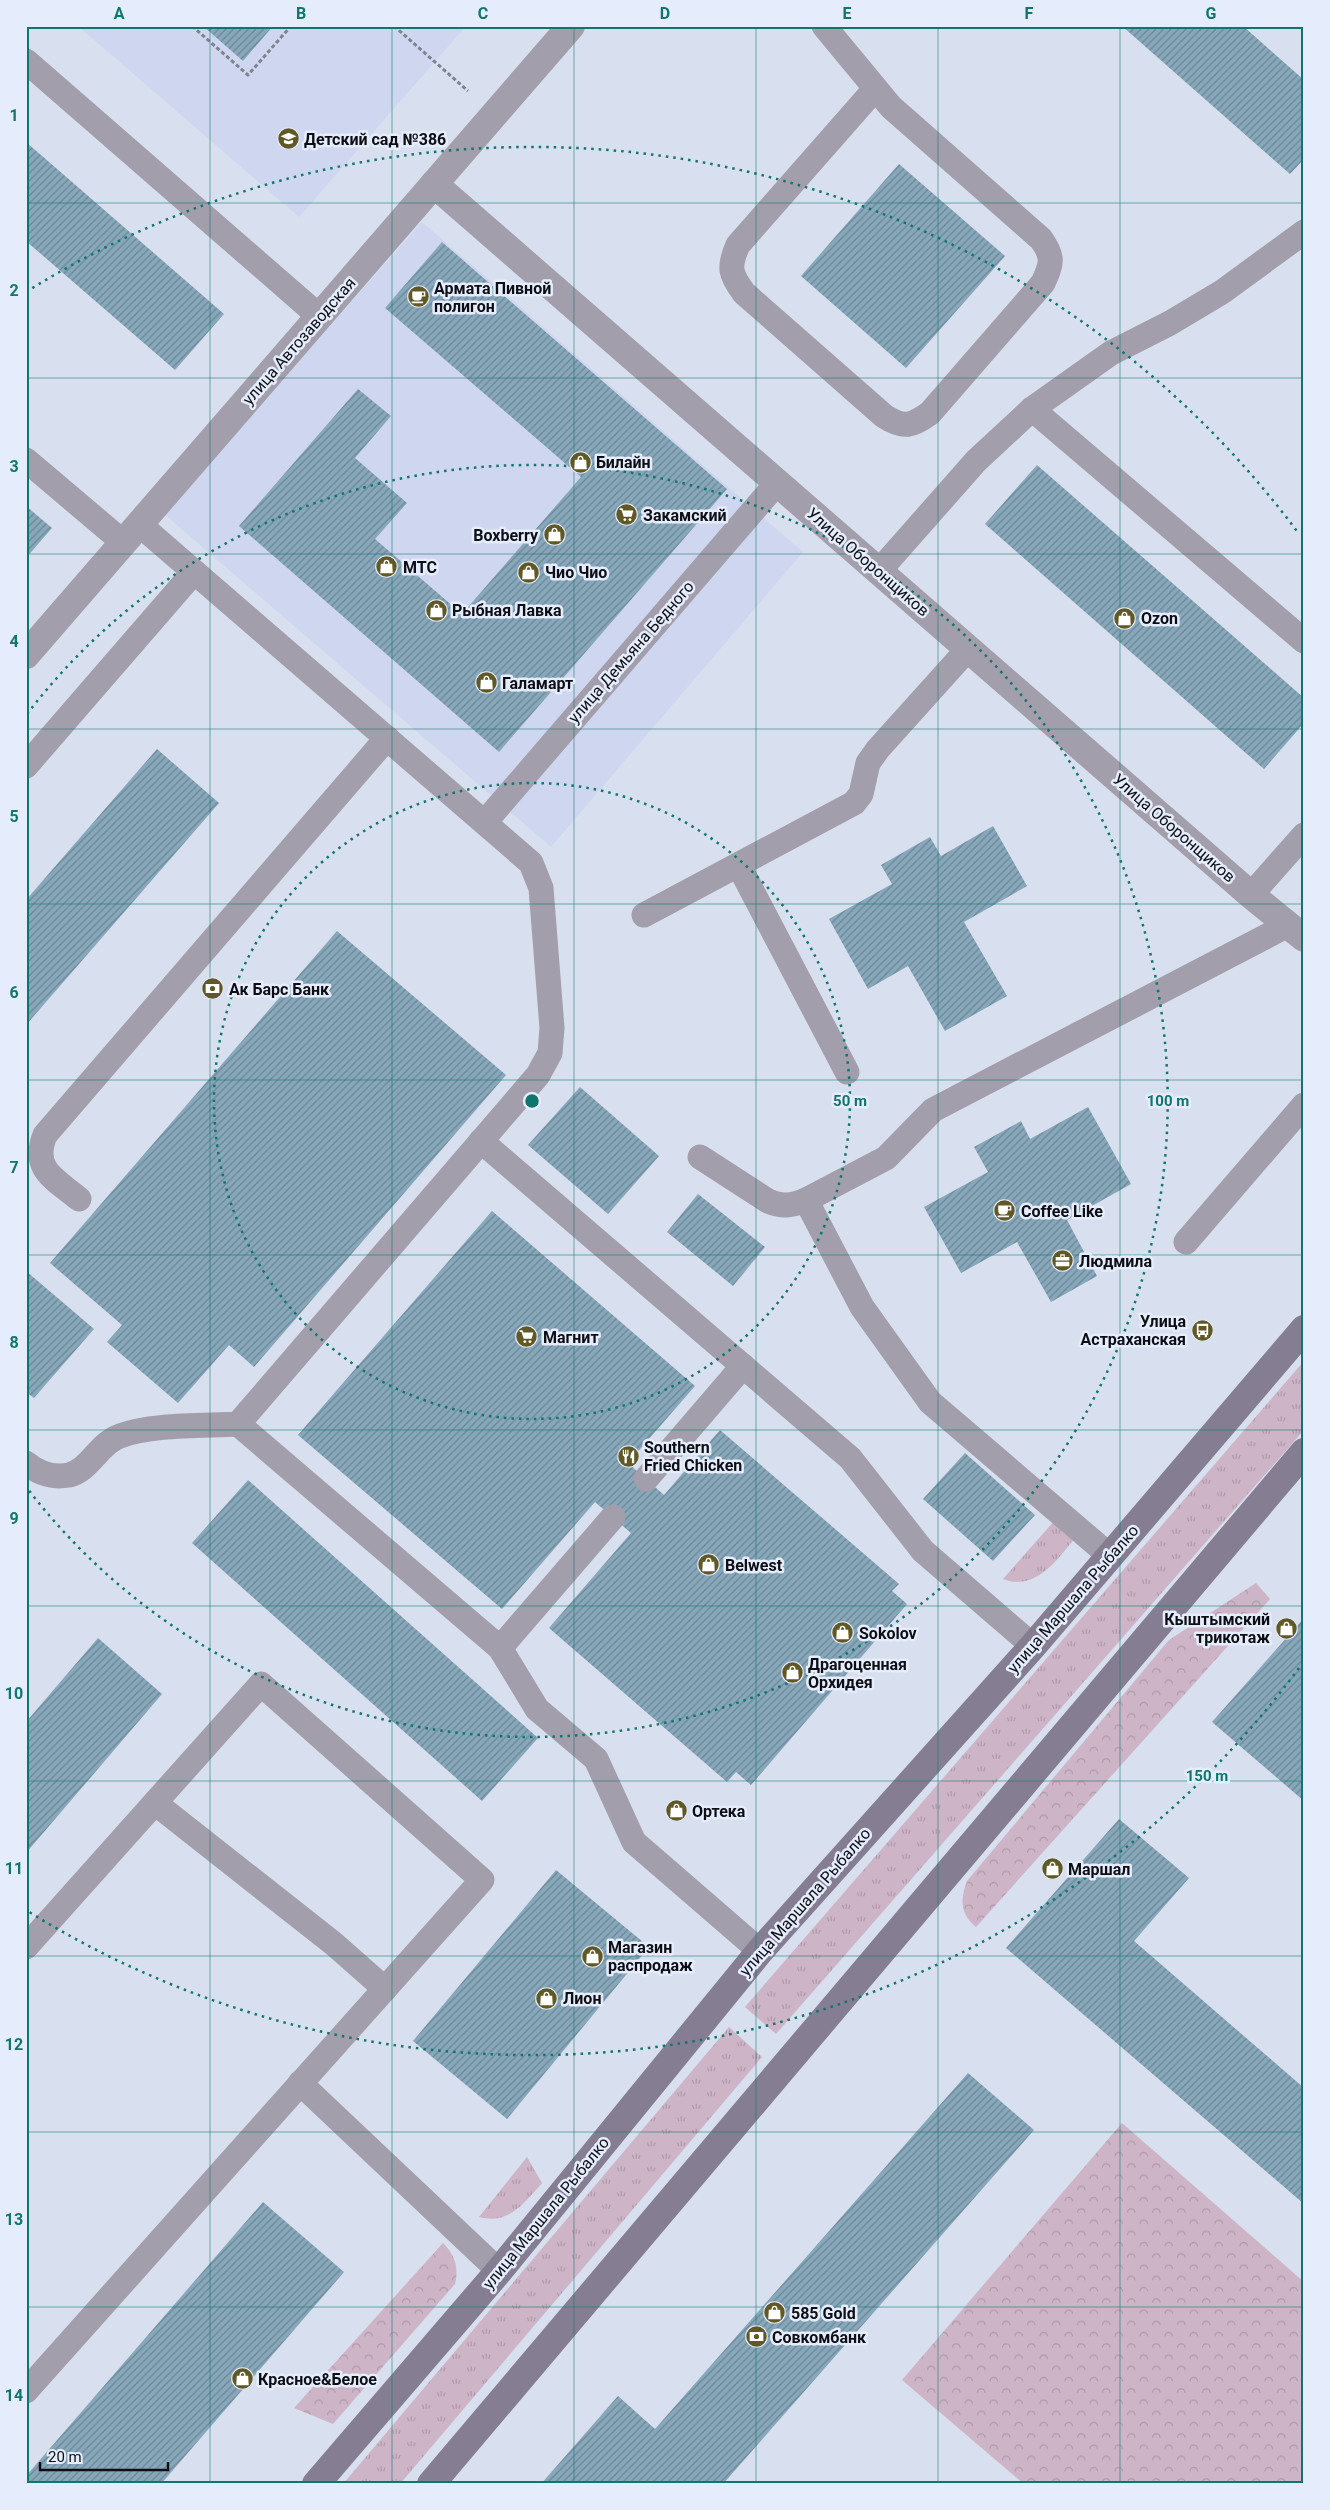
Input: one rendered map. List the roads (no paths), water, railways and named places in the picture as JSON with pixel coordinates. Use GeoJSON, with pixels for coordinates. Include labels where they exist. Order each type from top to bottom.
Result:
{"type":"FeatureCollection","features":[{"type":"Feature","properties":{"kind":"main road","name":"улица Маршала Рыбалко"},"geometry":{"type":"LineString","coordinates":[[316,2484],[499,2271],[760,1951],[1034,1646],[1304,1329]]}},
{"type":"Feature","properties":{"kind":"main road"},"geometry":{"type":"LineString","coordinates":[[430,2484],[1304,1452]]}},
{"type":"Feature","properties":{"kind":"street","name":"улица Автозаводская"},"geometry":{"type":"LineString","coordinates":[[26,656],[571,26]]}},
{"type":"Feature","properties":{"kind":"street","name":"Улица Оборонщиков"},"geometry":{"type":"LineString","coordinates":[[434,184],[1251,895],[1296,931]]}},
{"type":"Feature","properties":{"kind":"lane"},"geometry":{"type":"LineString","coordinates":[[824,26],[891,107],[1041,239],[1050,251],[1051,266],[1043,282],[930,413],[914,424],[896,424],[884,416],[744,293],[732,278],[731,261],[738,245],[875,89]]}},
{"type":"Feature","properties":{"kind":"lane"},"geometry":{"type":"LineString","coordinates":[[26,61],[320,316]]}},
{"type":"Feature","properties":{"kind":"lane"},"geometry":{"type":"LineString","coordinates":[[878,571],[976,461],[1032,409],[1111,353],[1170,323],[1222,292],[1304,232]]}},
{"type":"Feature","properties":{"kind":"lane"},"geometry":{"type":"LineString","coordinates":[[1032,409],[1304,641]]}},
{"type":"Feature","properties":{"kind":"lane"},"geometry":{"type":"LineString","coordinates":[[26,460],[132,534],[194,572],[531,863],[541,888],[552,1028],[550,1053],[538,1075],[238,1424]]}},
{"type":"Feature","properties":{"kind":"lane","name":"улица Демьяна Бедного"},"geometry":{"type":"LineString","coordinates":[[485,822],[777,483]]}},
{"type":"Feature","properties":{"kind":"lane"},"geometry":{"type":"LineString","coordinates":[[26,766],[194,572]]}},
{"type":"Feature","properties":{"kind":"lane"},"geometry":{"type":"LineString","coordinates":[[644,915],[854,803],[861,794],[868,763],[878,749],[968,649]]}},
{"type":"Feature","properties":{"kind":"lane"},"geometry":{"type":"LineString","coordinates":[[79,1199],[48,1173],[40,1161],[40,1148],[45,1135],[388,738]]}},
{"type":"Feature","properties":{"kind":"lane"},"geometry":{"type":"LineString","coordinates":[[1251,895],[1304,835]]}},
{"type":"Feature","properties":{"kind":"lane"},"geometry":{"type":"LineString","coordinates":[[739,866],[847,1072]]}},
{"type":"Feature","properties":{"kind":"lane"},"geometry":{"type":"LineString","coordinates":[[700,1157],[779,1206],[791,1206],[886,1158],[934,1110],[1296,931]]}},
{"type":"Feature","properties":{"kind":"lane"},"geometry":{"type":"LineString","coordinates":[[1186,1242],[1304,1105]]}},
{"type":"Feature","properties":{"kind":"lane"},"geometry":{"type":"LineString","coordinates":[[481,1141],[850,1458],[923,1551],[1034,1646]]}},
{"type":"Feature","properties":{"kind":"lane"},"geometry":{"type":"LineString","coordinates":[[806,1200],[862,1307],[930,1402],[1110,1556]]}},
{"type":"Feature","properties":{"kind":"lane"},"geometry":{"type":"LineString","coordinates":[[646,1479],[743,1366]]}},
{"type":"Feature","properties":{"kind":"lane"},"geometry":{"type":"LineString","coordinates":[[26,1462],[35,1470],[50,1476],[70,1475],[87,1465],[99,1451],[118,1436],[145,1430],[238,1424],[500,1648],[537,1708],[596,1759],[634,1842],[760,1951]]}},
{"type":"Feature","properties":{"kind":"lane"},"geometry":{"type":"LineString","coordinates":[[500,1648],[613,1517]]}},
{"type":"Feature","properties":{"kind":"lane"},"geometry":{"type":"LineString","coordinates":[[26,1947],[261,1684],[482,1880],[26,2391]]}},
{"type":"Feature","properties":{"kind":"lane"},"geometry":{"type":"LineString","coordinates":[[155,1803],[334,1944],[385,1989]]}},
{"type":"Feature","properties":{"kind":"lane"},"geometry":{"type":"LineString","coordinates":[[300,2083],[499,2271]]}},
{"type":"Feature","properties":{"kind":"place","name":"Детский сад №386"},"geometry":{"type":"Point","coordinates":[288,139]}},
{"type":"Feature","properties":{"kind":"place","name":"Армата Пивной полигон"},"geometry":{"type":"Point","coordinates":[418,297]}},
{"type":"Feature","properties":{"kind":"place","name":"Билайн"},"geometry":{"type":"Point","coordinates":[580,462]}},
{"type":"Feature","properties":{"kind":"place","name":"Закамский"},"geometry":{"type":"Point","coordinates":[627,515]}},
{"type":"Feature","properties":{"kind":"place","name":"Boxberry"},"geometry":{"type":"Point","coordinates":[554,535]}},
{"type":"Feature","properties":{"kind":"place","name":"МТС"},"geometry":{"type":"Point","coordinates":[387,567]}},
{"type":"Feature","properties":{"kind":"place","name":"Чио Чио"},"geometry":{"type":"Point","coordinates":[529,572]}},
{"type":"Feature","properties":{"kind":"place","name":"Рыбная Лавка"},"geometry":{"type":"Point","coordinates":[436,610]}},
{"type":"Feature","properties":{"kind":"place","name":"Ozon"},"geometry":{"type":"Point","coordinates":[1125,618]}},
{"type":"Feature","properties":{"kind":"place","name":"Галамарт"},"geometry":{"type":"Point","coordinates":[486,683]}},
{"type":"Feature","properties":{"kind":"place","name":"Ак Барс Банк"},"geometry":{"type":"Point","coordinates":[213,989]}},
{"type":"Feature","properties":{"kind":"place","name":"Coffee Like"},"geometry":{"type":"Point","coordinates":[1005,1211]}},
{"type":"Feature","properties":{"kind":"place","name":"Людмила"},"geometry":{"type":"Point","coordinates":[1063,1261]}},
{"type":"Feature","properties":{"kind":"place","name":"Улица Астраханская"},"geometry":{"type":"Point","coordinates":[1202,1330]}},
{"type":"Feature","properties":{"kind":"place","name":"Магнит"},"geometry":{"type":"Point","coordinates":[527,1337]}},
{"type":"Feature","properties":{"kind":"place","name":"Southern Fried Chicken"},"geometry":{"type":"Point","coordinates":[628,1456]}},
{"type":"Feature","properties":{"kind":"place","name":"Belwest"},"geometry":{"type":"Point","coordinates":[709,1565]}},
{"type":"Feature","properties":{"kind":"place","name":"Кыштымский трикотаж"},"geometry":{"type":"Point","coordinates":[1286,1628]}},
{"type":"Feature","properties":{"kind":"place","name":"Sokolov"},"geometry":{"type":"Point","coordinates":[843,1633]}},
{"type":"Feature","properties":{"kind":"place","name":"Драгоценная Орхидея"},"geometry":{"type":"Point","coordinates":[792,1673]}},
{"type":"Feature","properties":{"kind":"place","name":"Ортека"},"geometry":{"type":"Point","coordinates":[676,1811]}},
{"type":"Feature","properties":{"kind":"place","name":"Маршал"},"geometry":{"type":"Point","coordinates":[1052,1869]}},
{"type":"Feature","properties":{"kind":"place","name":"Магазин распродаж"},"geometry":{"type":"Point","coordinates":[592,1956]}},
{"type":"Feature","properties":{"kind":"place","name":"Лион"},"geometry":{"type":"Point","coordinates":[547,1998]}},
{"type":"Feature","properties":{"kind":"place","name":"585 Gold"},"geometry":{"type":"Point","coordinates":[775,2313]}},
{"type":"Feature","properties":{"kind":"place","name":"Совкомбанк"},"geometry":{"type":"Point","coordinates":[756,2337]}},
{"type":"Feature","properties":{"kind":"place","name":"Красное&Белое"},"geometry":{"type":"Point","coordinates":[242,2379]}}]}
